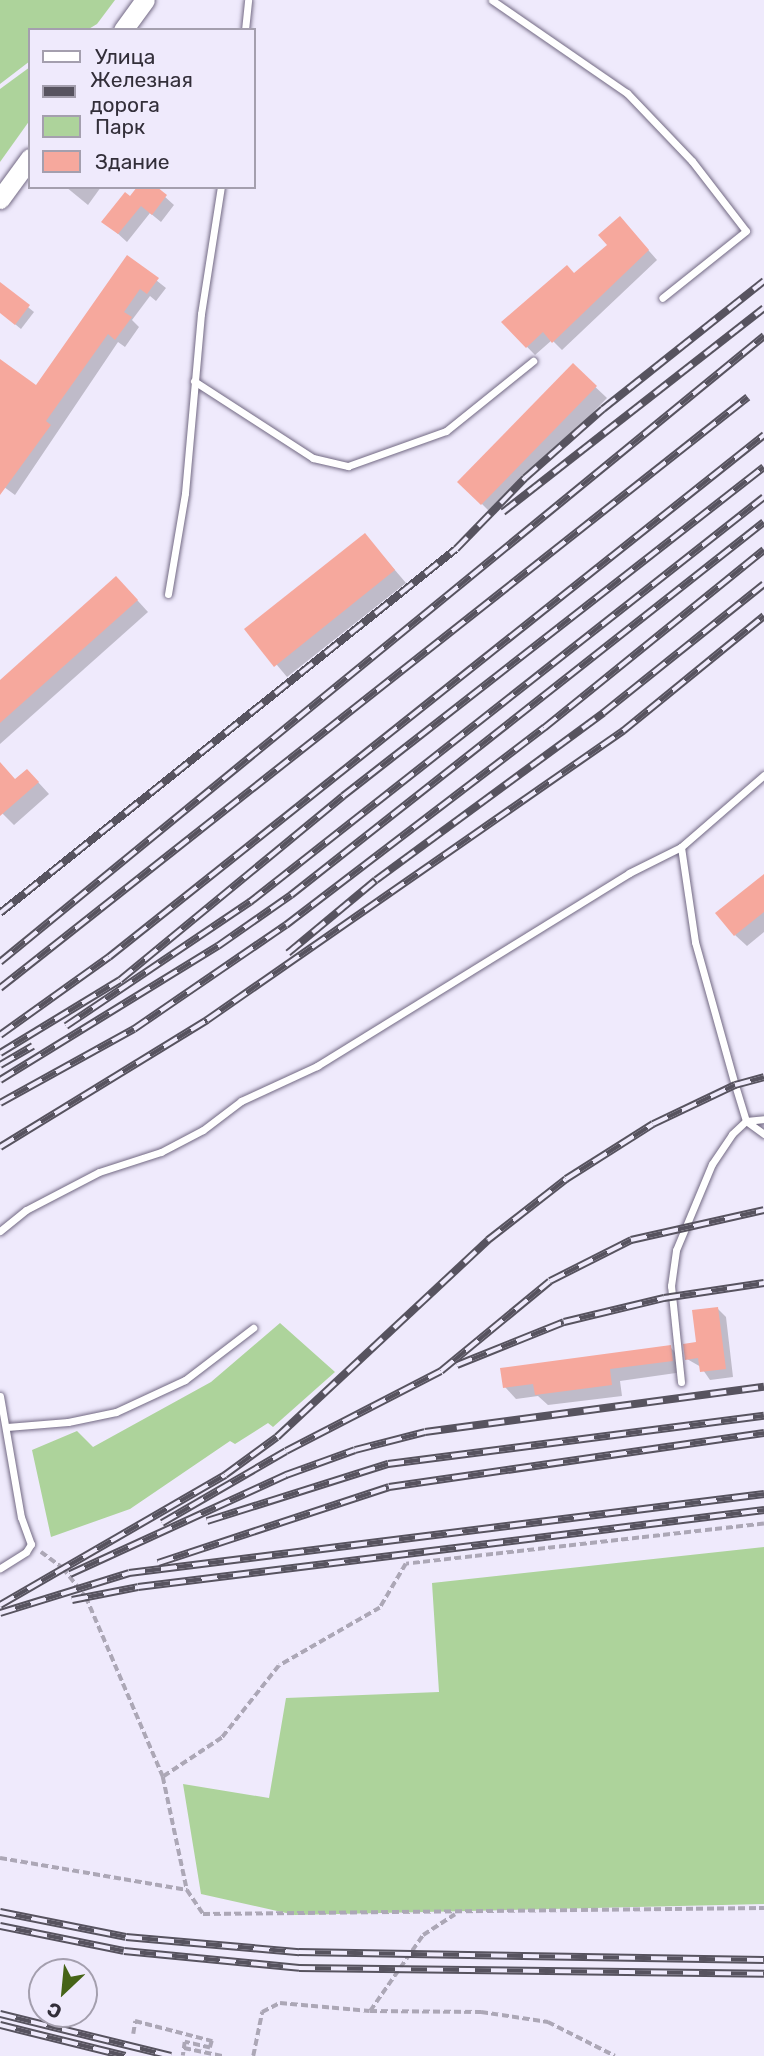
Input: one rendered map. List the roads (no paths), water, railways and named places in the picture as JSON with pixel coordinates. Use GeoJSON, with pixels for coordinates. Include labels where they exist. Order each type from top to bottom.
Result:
{"type":"FeatureCollection","features":[{"type":"Feature","properties":{"kind":"street"},"geometry":{"type":"LineString","coordinates":[[124,28],[145,0]]}},
{"type":"Feature","properties":{"kind":"street"},"geometry":{"type":"LineString","coordinates":[[0,199],[28,161]]}},
{"type":"Feature","properties":{"kind":"lane"},"geometry":{"type":"LineString","coordinates":[[245,28],[248,0]]}},
{"type":"Feature","properties":{"kind":"lane"},"geometry":{"type":"LineString","coordinates":[[492,0],[626,93],[692,161],[746,230],[662,298]]}},
{"type":"Feature","properties":{"kind":"lane"},"geometry":{"type":"LineString","coordinates":[[168,594],[185,493],[194,381],[222,189]]}},
{"type":"Feature","properties":{"kind":"lane"},"geometry":{"type":"LineString","coordinates":[[194,381],[313,458],[348,466],[446,432],[533,361]]}},
{"type":"Feature","properties":{"kind":"lane"},"geometry":{"type":"LineString","coordinates":[[0,1231],[26,1210],[99,1172],[160,1152],[203,1130],[242,1101],[317,1066],[629,873],[681,847],[764,775]]}},
{"type":"Feature","properties":{"kind":"lane"},"geometry":{"type":"LineString","coordinates":[[681,847],[695,942],[746,1121],[764,1134]]}},
{"type":"Feature","properties":{"kind":"lane"},"geometry":{"type":"LineString","coordinates":[[681,1382],[671,1286],[677,1250],[712,1164],[746,1121],[764,1119]]}},
{"type":"Feature","properties":{"kind":"lane"},"geometry":{"type":"LineString","coordinates":[[7,1427],[68,1422],[116,1412],[185,1380],[253,1328]]}},
{"type":"Feature","properties":{"kind":"lane"},"geometry":{"type":"LineString","coordinates":[[0,1395],[20,1517],[30,1544],[26,1552],[0,1568]]}},
{"type":"Feature","properties":{"kind":"railway"},"geometry":{"type":"LineString","coordinates":[[0,913],[456,549],[525,478],[603,409],[764,281]]}},
{"type":"Feature","properties":{"kind":"railway"},"geometry":{"type":"LineString","coordinates":[[503,512],[764,308]]}},
{"type":"Feature","properties":{"kind":"railway"},"geometry":{"type":"LineString","coordinates":[[0,962],[764,336]]}},
{"type":"Feature","properties":{"kind":"railway"},"geometry":{"type":"LineString","coordinates":[[0,988],[748,397]]}},
{"type":"Feature","properties":{"kind":"railway"},"geometry":{"type":"LineString","coordinates":[[0,1035],[109,957],[764,435]]}},
{"type":"Feature","properties":{"kind":"railway"},"geometry":{"type":"LineString","coordinates":[[0,1053],[120,980],[343,796],[764,467]]}},
{"type":"Feature","properties":{"kind":"railway"},"geometry":{"type":"LineString","coordinates":[[66,1026],[250,902],[764,497]]}},
{"type":"Feature","properties":{"kind":"railway"},"geometry":{"type":"LineString","coordinates":[[0,1080],[218,946],[291,895],[764,522]]}},
{"type":"Feature","properties":{"kind":"railway"},"geometry":{"type":"LineString","coordinates":[[0,1103],[134,1029],[286,925],[544,728],[764,550]]}},
{"type":"Feature","properties":{"kind":"railway"},"geometry":{"type":"LineString","coordinates":[[288,953],[376,880],[603,713],[764,584]]}},
{"type":"Feature","properties":{"kind":"railway"},"geometry":{"type":"LineString","coordinates":[[0,1147],[207,1020],[623,731],[764,616]]}},
{"type":"Feature","properties":{"kind":"railway"},"geometry":{"type":"LineString","coordinates":[[0,1065],[33,1046]]}},
{"type":"Feature","properties":{"kind":"railway"},"geometry":{"type":"LineString","coordinates":[[0,1605],[225,1475],[277,1437],[488,1240],[566,1179],[653,1124],[735,1085],[764,1077]]}},
{"type":"Feature","properties":{"kind":"railway"},"geometry":{"type":"LineString","coordinates":[[162,1523],[286,1451],[441,1371],[550,1281],[631,1240],[764,1210]]}},
{"type":"Feature","properties":{"kind":"railway"},"geometry":{"type":"LineString","coordinates":[[457,1365],[564,1322],[664,1298],[764,1283]]}},
{"type":"Feature","properties":{"kind":"railway"},"geometry":{"type":"LineString","coordinates":[[70,1574],[286,1475],[355,1450],[425,1432],[764,1387]]}},
{"type":"Feature","properties":{"kind":"railway"},"geometry":{"type":"LineString","coordinates":[[207,1521],[388,1464],[764,1416]]}},
{"type":"Feature","properties":{"kind":"railway"},"geometry":{"type":"LineString","coordinates":[[158,1563],[389,1487],[764,1433]]}},
{"type":"Feature","properties":{"kind":"railway"},"geometry":{"type":"LineString","coordinates":[[0,1613],[129,1573],[764,1494]]}},
{"type":"Feature","properties":{"kind":"railway"},"geometry":{"type":"LineString","coordinates":[[72,1600],[138,1587],[764,1510]]}},
{"type":"Feature","properties":{"kind":"railway"},"geometry":{"type":"LineString","coordinates":[[0,1912],[126,1937],[299,1952],[764,1960]]}},
{"type":"Feature","properties":{"kind":"railway"},"geometry":{"type":"LineString","coordinates":[[0,1926],[124,1951],[299,1968],[764,1974]]}},
{"type":"Feature","properties":{"kind":"railway"},"geometry":{"type":"LineString","coordinates":[[0,2014],[171,2056]]}},
{"type":"Feature","properties":{"kind":"railway"},"geometry":{"type":"LineString","coordinates":[[0,2025],[125,2056]]}}]}
